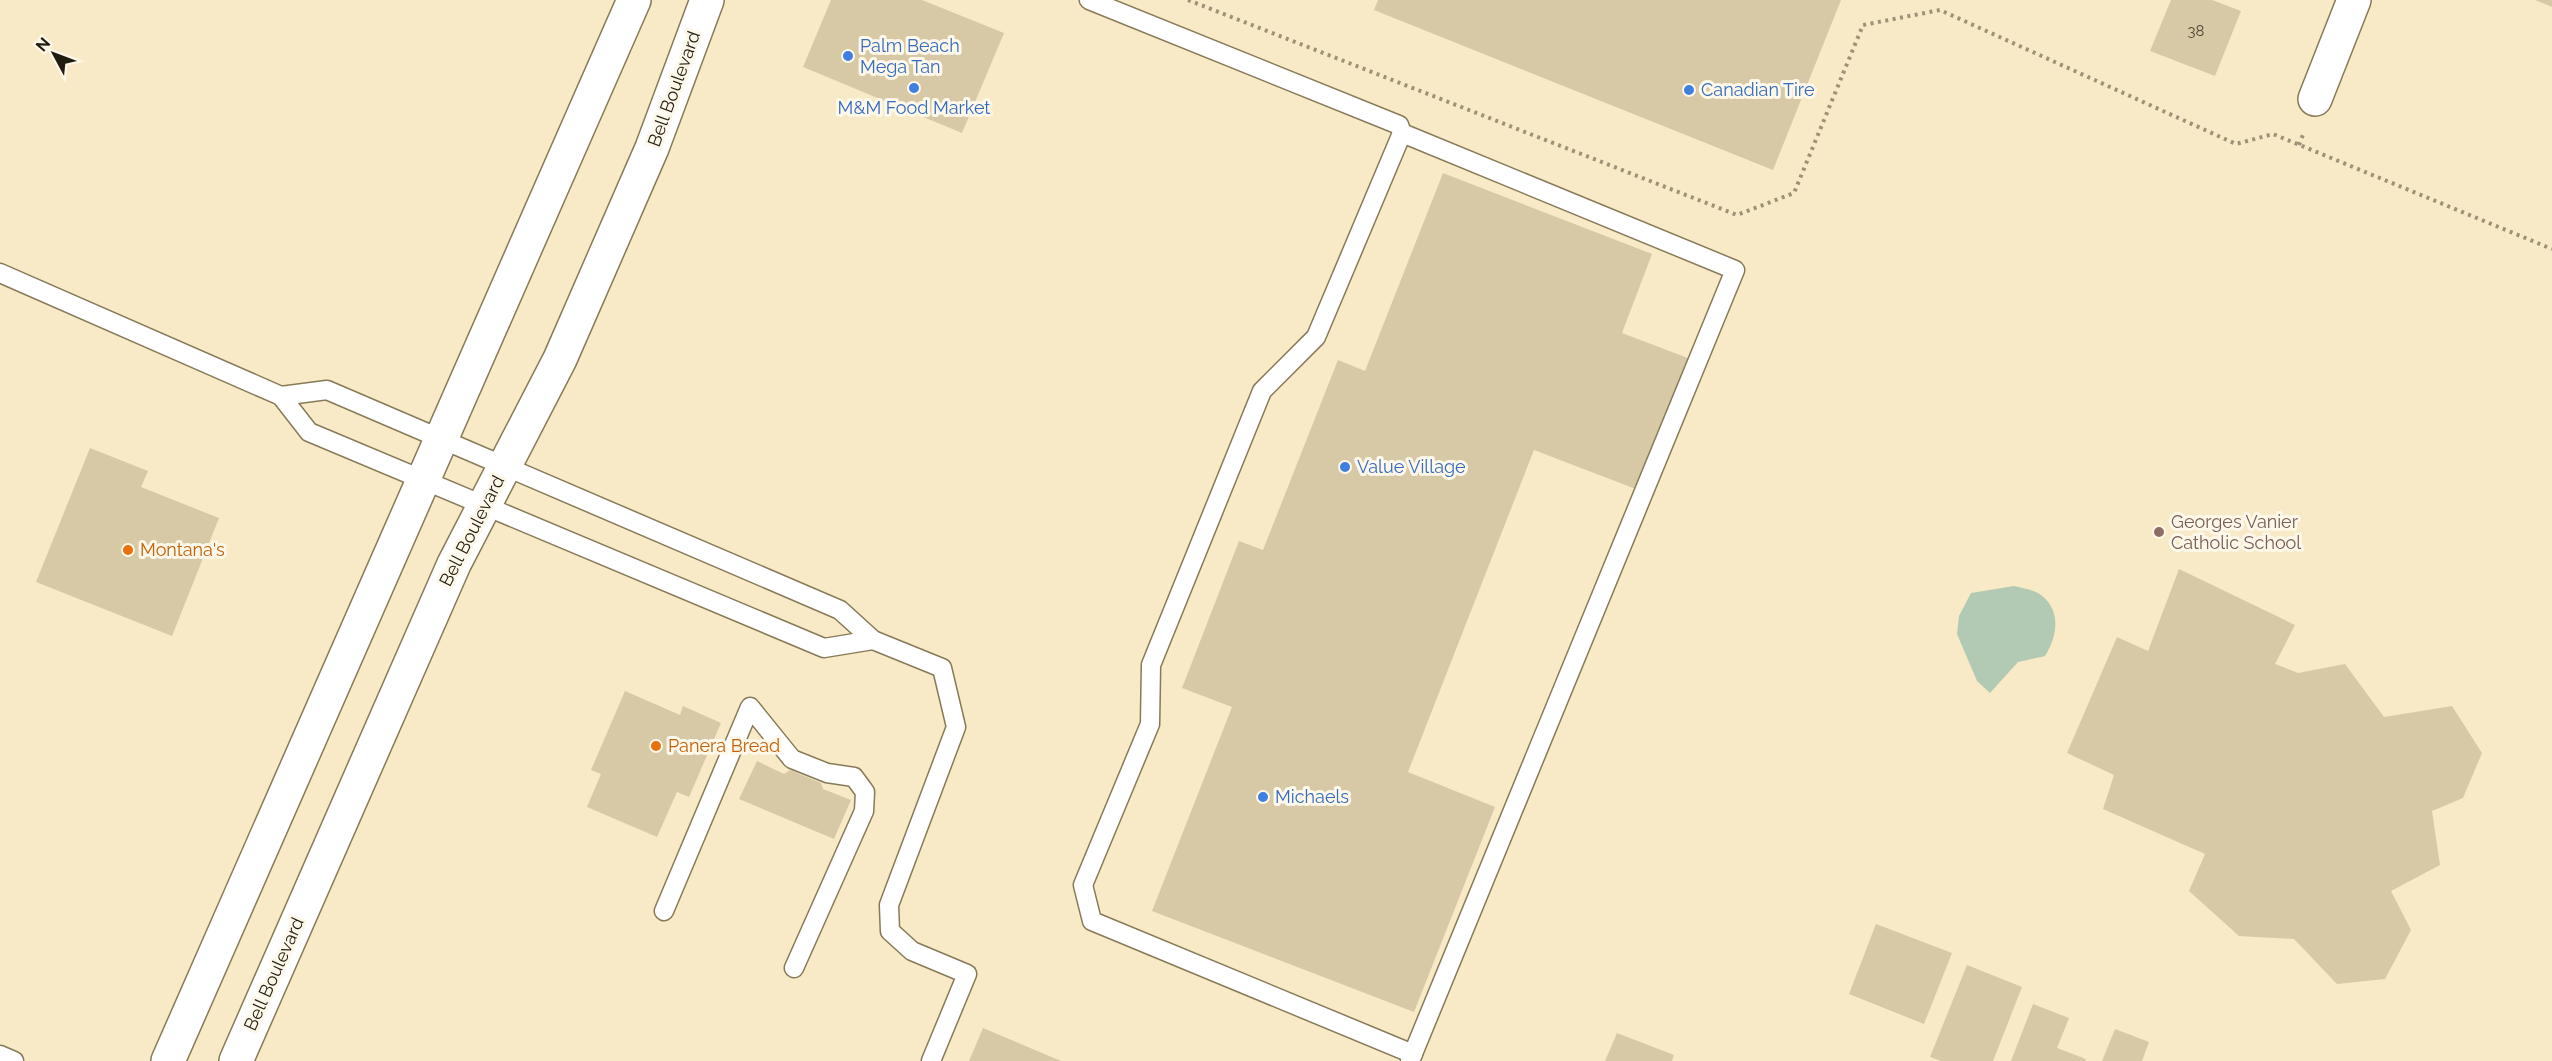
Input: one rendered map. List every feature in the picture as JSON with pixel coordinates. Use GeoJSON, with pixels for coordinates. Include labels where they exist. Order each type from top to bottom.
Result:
{"type":"FeatureCollection","features":[{"type":"Feature","properties":{"kind":"main road"},"geometry":{"type":"LineString","coordinates":[[168,1061],[634,0]]}},
{"type":"Feature","properties":{"kind":"main road","name":"Bell Boulevard"},"geometry":{"type":"LineString","coordinates":[[236,1061],[454,564],[560,359],[652,148],[707,0]]}},
{"type":"Feature","properties":{"kind":"main road"},"geometry":{"type":"LineString","coordinates":[[2315,99],[2354,0]]}},
{"type":"Feature","properties":{"kind":"lane"},"geometry":{"type":"LineString","coordinates":[[1089,0],[1399,125],[1402,133],[1316,337],[1262,392],[1151,665],[1150,724],[1083,885],[1092,921],[1411,1058],[1736,270],[1402,133]]}},
{"type":"Feature","properties":{"kind":"lane"},"geometry":{"type":"LineString","coordinates":[[0,273],[281,396],[309,432],[422,481],[824,648],[873,640]]}},
{"type":"Feature","properties":{"kind":"lane"},"geometry":{"type":"LineString","coordinates":[[281,396],[327,390],[840,609],[873,640],[942,669],[956,727],[889,905],[890,931],[912,951],[967,975],[932,1061]]}},
{"type":"Feature","properties":{"kind":"lane"},"geometry":{"type":"LineString","coordinates":[[664,911],[750,707],[792,759],[826,773],[854,777],[865,792],[864,811],[794,968]]}},
{"type":"Feature","properties":{"kind":"lane"},"geometry":{"type":"LineString","coordinates":[[0,1055],[14,1061]]}},
{"type":"Feature","properties":{"kind":"path"},"geometry":{"type":"LineString","coordinates":[[1188,0],[1737,214],[1794,193],[1863,25],[1940,10],[2236,144],[2273,134],[2552,249]]}},
{"type":"Feature","properties":{"kind":"green space"},"geometry":{"type":"Polygon","coordinates":[[[2014,586],[2035,592],[2048,601],[2055,616],[2055,633],[2045,656],[2018,662],[1990,693],[1977,681],[1957,634],[1959,616],[1971,593],[2014,586]]]}},
{"type":"Feature","properties":{"kind":"building"},"geometry":{"type":"Polygon","coordinates":[[[831,0],[922,0],[1004,33],[962,133],[803,67],[831,0]]]}},
{"type":"Feature","properties":{"kind":"building","name":"Canadian Tire"},"geometry":{"type":"Polygon","coordinates":[[[1378,0],[1841,0],[1773,170],[1374,10],[1378,0]]]}},
{"type":"Feature","properties":{"kind":"building"},"geometry":{"type":"Polygon","coordinates":[[[2171,0],[2212,0],[2241,11],[2215,76],[2150,51],[2171,0]]]}},
{"type":"Feature","properties":{"kind":"building"},"geometry":{"type":"Polygon","coordinates":[[[2535,0],[2552,0],[2552,7],[2535,0]]]}},
{"type":"Feature","properties":{"kind":"building"},"geometry":{"type":"Polygon","coordinates":[[[1443,173],[1652,254],[1622,333],[1693,360],[1641,491],[1534,450],[1408,772],[1495,807],[1414,1012],[1152,911],[1232,707],[1182,688],[1239,541],[1263,550],[1338,360],[1365,371],[1443,173]]]}},
{"type":"Feature","properties":{"kind":"building","name":"Montana's"},"geometry":{"type":"Polygon","coordinates":[[[90,448],[148,471],[141,487],[219,518],[172,636],[36,582],[90,448]]]}},
{"type":"Feature","properties":{"kind":"building"},"geometry":{"type":"Polygon","coordinates":[[[2179,569],[2295,625],[2275,664],[2298,673],[2345,664],[2384,717],[2452,706],[2482,753],[2463,798],[2432,811],[2440,865],[2391,891],[2411,930],[2385,979],[2337,984],[2294,939],[2239,936],[2189,891],[2205,854],[2103,809],[2114,775],[2067,753],[2117,637],[2148,651],[2179,569]]]}},
{"type":"Feature","properties":{"kind":"building","name":"Panera Bread"},"geometry":{"type":"Polygon","coordinates":[[[625,691],[680,715],[683,706],[721,723],[689,797],[677,792],[657,837],[587,807],[601,774],[591,770],[625,691]]]}},
{"type":"Feature","properties":{"kind":"building"},"geometry":{"type":"Polygon","coordinates":[[[757,761],[784,774],[790,770],[821,783],[823,789],[851,800],[834,839],[739,799],[757,761]]]}},
{"type":"Feature","properties":{"kind":"building"},"geometry":{"type":"Polygon","coordinates":[[[1876,924],[1952,953],[1924,1024],[1849,994],[1876,924]]]}},
{"type":"Feature","properties":{"kind":"building"},"geometry":{"type":"Polygon","coordinates":[[[1967,965],[2022,987],[1993,1061],[1941,1061],[1930,1057],[1967,965]]]}},
{"type":"Feature","properties":{"kind":"building"},"geometry":{"type":"Polygon","coordinates":[[[2033,1004],[2069,1018],[2057,1048],[2086,1059],[2085,1061],[2011,1061],[2033,1004]]]}},
{"type":"Feature","properties":{"kind":"building"},"geometry":{"type":"Polygon","coordinates":[[[983,1028],[1061,1061],[969,1061],[983,1028]]]}},
{"type":"Feature","properties":{"kind":"building"},"geometry":{"type":"Polygon","coordinates":[[[2115,1029],[2149,1042],[2142,1061],[2102,1061],[2115,1029]]]}},
{"type":"Feature","properties":{"kind":"building"},"geometry":{"type":"Polygon","coordinates":[[[1617,1033],[1674,1055],[1672,1061],[1605,1061],[1617,1033]]]}},
{"type":"Feature","properties":{"kind":"place","name":"Palm Beach Mega Tan"},"geometry":{"type":"Point","coordinates":[848,56]}},
{"type":"Feature","properties":{"kind":"place","name":"M&M Food Market"},"geometry":{"type":"Point","coordinates":[914,88]}},
{"type":"Feature","properties":{"kind":"place","name":"Canadian Tire"},"geometry":{"type":"Point","coordinates":[1689,90]}},
{"type":"Feature","properties":{"kind":"place","name":"Value Village"},"geometry":{"type":"Point","coordinates":[1345,467]}},
{"type":"Feature","properties":{"kind":"place","name":"Georges Vanier Catholic School"},"geometry":{"type":"Point","coordinates":[2159,532]}},
{"type":"Feature","properties":{"kind":"place","name":"Montana's"},"geometry":{"type":"Point","coordinates":[128,550]}},
{"type":"Feature","properties":{"kind":"place","name":"Panera Bread"},"geometry":{"type":"Point","coordinates":[656,746]}},
{"type":"Feature","properties":{"kind":"place","name":"Michaels"},"geometry":{"type":"Point","coordinates":[1263,797]}}]}
